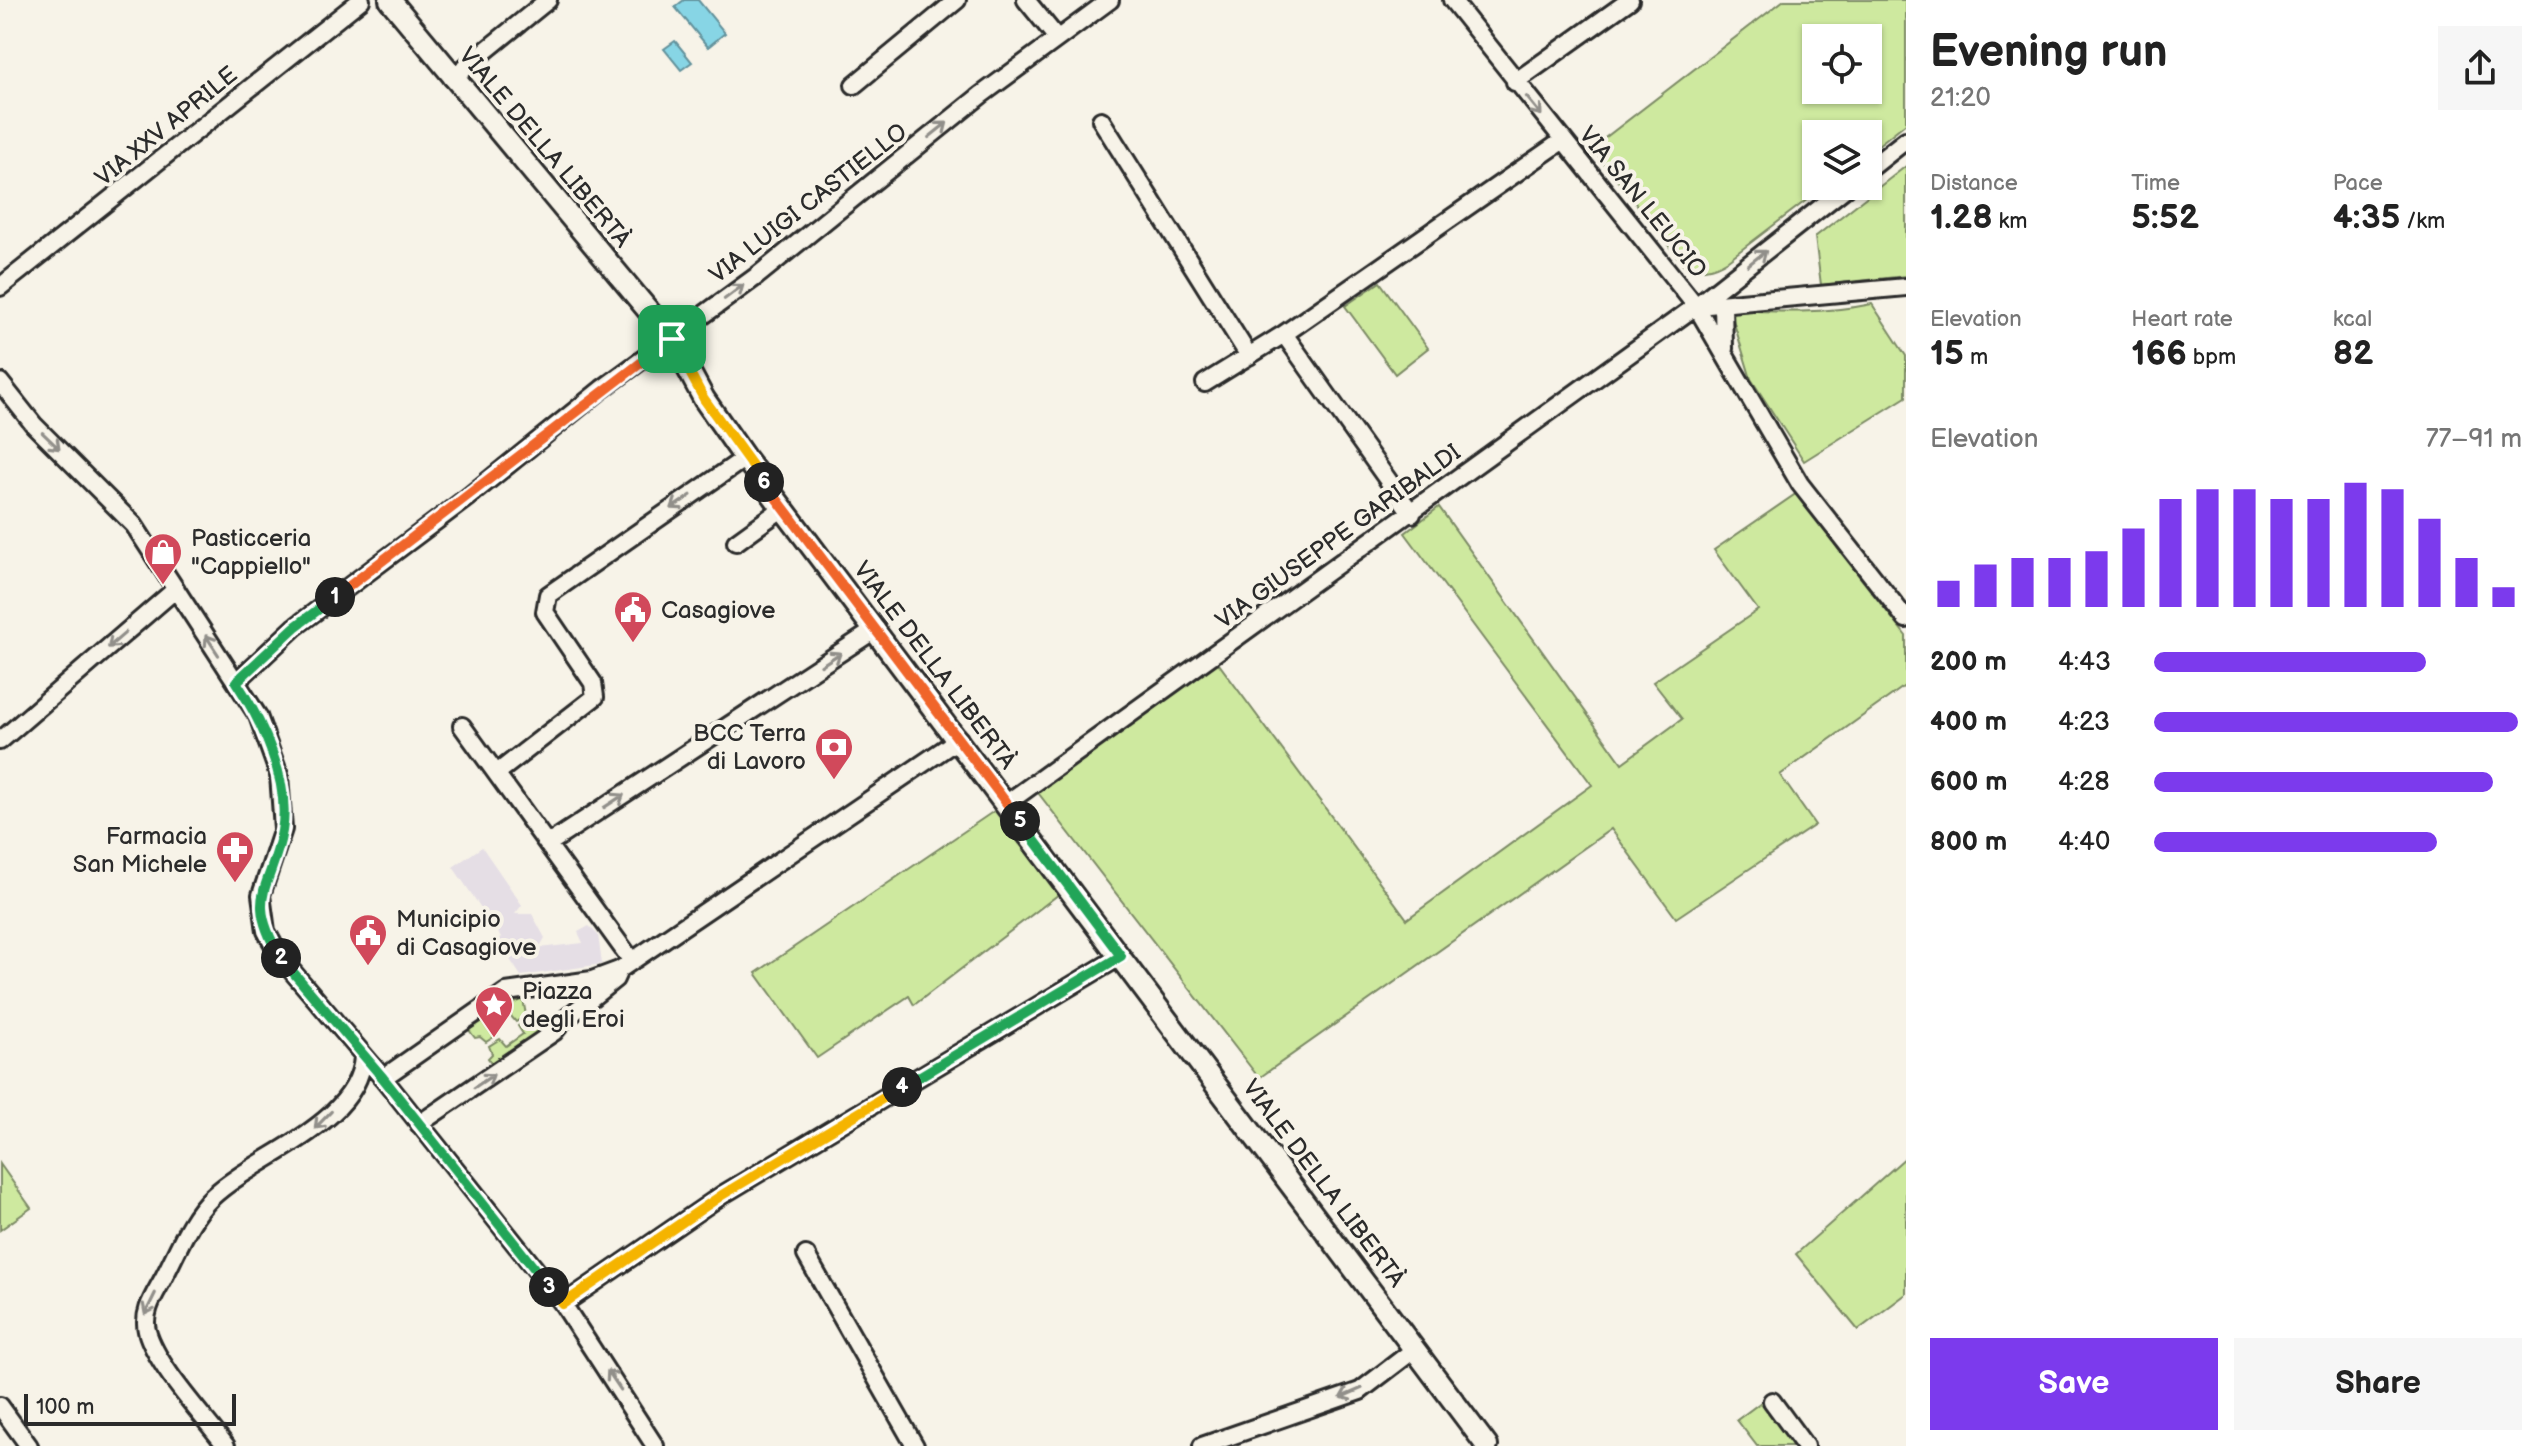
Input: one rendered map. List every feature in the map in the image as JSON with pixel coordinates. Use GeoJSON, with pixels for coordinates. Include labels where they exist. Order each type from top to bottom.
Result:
{"type":"FeatureCollection","features":[{"type":"Feature","properties":{"kind":"street","name":"VIA XXV APRILE"},"geometry":{"type":"LineString","coordinates":[[0,287],[361,0]]}},
{"type":"Feature","properties":{"kind":"street","name":"VIALE DELLA LIBERTÀ"},"geometry":{"type":"LineString","coordinates":[[390,0],[672,339],[704,399],[745,458],[1487,1446]]}},
{"type":"Feature","properties":{"kind":"street"},"geometry":{"type":"LineString","coordinates":[[452,78],[548,0]]}},
{"type":"Feature","properties":{"kind":"street"},"geometry":{"type":"LineString","coordinates":[[854,85],[957,0]]}},
{"type":"Feature","properties":{"kind":"street"},"geometry":{"type":"LineString","coordinates":[[1026,0],[1057,38]]}},
{"type":"Feature","properties":{"kind":"street","name":"VIA LUIGI CASTIELLO"},"geometry":{"type":"LineString","coordinates":[[236,682],[295,627],[757,276],[1057,38],[1110,0]]}},
{"type":"Feature","properties":{"kind":"street","name":"VIA SAN LEUCIO"},"geometry":{"type":"LineString","coordinates":[[1452,0],[1696,306],[1906,287]]}},
{"type":"Feature","properties":{"kind":"street"},"geometry":{"type":"LineString","coordinates":[[1515,82],[1629,0]]}},
{"type":"Feature","properties":{"kind":"street"},"geometry":{"type":"LineString","coordinates":[[1101,120],[1249,356]]}},
{"type":"Feature","properties":{"kind":"street"},"geometry":{"type":"LineString","coordinates":[[1882,159],[1906,140]]}},
{"type":"Feature","properties":{"kind":"street"},"geometry":{"type":"LineString","coordinates":[[1205,383],[1284,334],[1562,141]]}},
{"type":"Feature","properties":{"kind":"street","name":"VIA GIUSEPPE GARIBALDI"},"geometry":{"type":"LineString","coordinates":[[1007,803],[1412,514],[1696,306],[1830,200]]}},
{"type":"Feature","properties":{"kind":"street"},"geometry":{"type":"LineString","coordinates":[[1723,304],[1724,350]]}},
{"type":"Feature","properties":{"kind":"street"},"geometry":{"type":"LineString","coordinates":[[1696,306],[1800,484],[1906,619]]}},
{"type":"Feature","properties":{"kind":"street"},"geometry":{"type":"LineString","coordinates":[[1284,334],[1412,514]]}},
{"type":"Feature","properties":{"kind":"street"},"geometry":{"type":"LineString","coordinates":[[0,382],[34,425],[134,525],[258,716],[279,775],[283,829],[261,895],[266,931],[280,957],[383,1078],[563,1304],[655,1446]]}},
{"type":"Feature","properties":{"kind":"street"},"geometry":{"type":"LineString","coordinates":[[497,773],[595,697],[593,683],[572,641],[545,612],[544,602],[554,588],[745,458]]}},
{"type":"Feature","properties":{"kind":"street"},"geometry":{"type":"LineString","coordinates":[[736,542],[783,508]]}},
{"type":"Feature","properties":{"kind":"street"},"geometry":{"type":"LineString","coordinates":[[0,741],[176,589]]}},
{"type":"Feature","properties":{"kind":"street"},"geometry":{"type":"LineString","coordinates":[[548,844],[876,629]]}},
{"type":"Feature","properties":{"kind":"street"},"geometry":{"type":"LineString","coordinates":[[462,726],[548,844],[625,965]]}},
{"type":"Feature","properties":{"kind":"street"},"geometry":{"type":"LineString","coordinates":[[383,1078],[506,992],[592,980],[625,965],[959,739]]}},
{"type":"Feature","properties":{"kind":"street"},"geometry":{"type":"LineString","coordinates":[[563,1304],[722,1195],[1121,956]]}},
{"type":"Feature","properties":{"kind":"street"},"geometry":{"type":"LineString","coordinates":[[419,1124],[554,1032],[563,1021],[615,979],[625,965]]}},
{"type":"Feature","properties":{"kind":"street"},"geometry":{"type":"LineString","coordinates":[[226,1446],[161,1358],[148,1335],[144,1316],[196,1215],[214,1195],[313,1130],[358,1084],[363,1057]]}},
{"type":"Feature","properties":{"kind":"street"},"geometry":{"type":"LineString","coordinates":[[806,1255],[915,1446]]}},
{"type":"Feature","properties":{"kind":"street"},"geometry":{"type":"LineString","coordinates":[[1202,1446],[1360,1391],[1415,1349]]}},
{"type":"Feature","properties":{"kind":"street"},"geometry":{"type":"LineString","coordinates":[[1772,1401],[1805,1446]]}},
{"type":"Feature","properties":{"kind":"street"},"geometry":{"type":"LineString","coordinates":[[0,1406],[29,1446]]}},
{"type":"Feature","properties":{"kind":"shaded area"},"geometry":{"type":"Polygon","coordinates":[[[482,847],[522,905],[515,914],[532,914],[545,938],[539,948],[583,943],[578,932],[589,926],[598,935],[602,964],[521,976],[497,940],[501,937],[453,867],[482,847]]]}},
{"type":"Feature","properties":{"kind":"green space"},"geometry":{"type":"Polygon","coordinates":[[[1784,0],[1906,0],[1906,123],[1882,142],[1882,120],[1802,120],[1802,200],[1807,200],[1728,260],[1711,268],[1700,269],[1683,264],[1592,148],[1784,0]]]}},
{"type":"Feature","properties":{"kind":"green space"},"geometry":{"type":"Polygon","coordinates":[[[1906,166],[1906,276],[1821,285],[1815,237],[1862,200],[1882,200],[1882,185],[1906,166]]]}},
{"type":"Feature","properties":{"kind":"green space"},"geometry":{"type":"Polygon","coordinates":[[[1380,282],[1428,348],[1395,374],[1345,306],[1380,282]]]}},
{"type":"Feature","properties":{"kind":"green space"},"geometry":{"type":"Polygon","coordinates":[[[1872,304],[1906,356],[1906,397],[1804,461],[1751,379],[1730,310],[1819,311],[1872,304]]]}},
{"type":"Feature","properties":{"kind":"green space"},"geometry":{"type":"Polygon","coordinates":[[[1800,491],[1838,549],[1906,636],[1906,685],[1780,775],[1815,825],[1676,918],[1611,829],[1259,1078],[1032,785],[1213,656],[1407,919],[1592,785],[1405,533],[1439,507],[1622,763],[1682,719],[1653,682],[1758,610],[1714,550],[1800,491]]]}},
{"type":"Feature","properties":{"kind":"green space"},"geometry":{"type":"Polygon","coordinates":[[[997,809],[1059,894],[914,1005],[909,996],[817,1058],[756,973],[997,809]]]}},
{"type":"Feature","properties":{"kind":"green space"},"geometry":{"type":"Polygon","coordinates":[[[523,999],[526,1015],[516,1022],[510,1015],[502,1020],[497,1012],[523,999]]]}},
{"type":"Feature","properties":{"kind":"green space"},"geometry":{"type":"Polygon","coordinates":[[[494,1014],[499,1021],[492,1027],[497,1035],[486,1042],[480,1037],[475,1038],[469,1030],[494,1014]]]}},
{"type":"Feature","properties":{"kind":"green space"},"geometry":{"type":"Polygon","coordinates":[[[529,1018],[544,1020],[550,1029],[495,1068],[488,1058],[492,1054],[489,1046],[500,1039],[506,1046],[523,1034],[518,1026],[529,1018]]]}},
{"type":"Feature","properties":{"kind":"green space"},"geometry":{"type":"Polygon","coordinates":[[[1906,1157],[1906,1294],[1858,1330],[1796,1254],[1906,1157]]]}},
{"type":"Feature","properties":{"kind":"green space"},"geometry":{"type":"Polygon","coordinates":[[[0,1164],[31,1208],[0,1230],[0,1164]]]}},
{"type":"Feature","properties":{"kind":"green space"},"geometry":{"type":"Polygon","coordinates":[[[1764,1400],[1798,1446],[1757,1446],[1737,1420],[1764,1400]]]}},
{"type":"Feature","properties":{"kind":"water"},"geometry":{"type":"Polygon","coordinates":[[[684,0],[698,0],[725,33],[708,47],[675,7],[684,0]]]}},
{"type":"Feature","properties":{"kind":"water"},"geometry":{"type":"Polygon","coordinates":[[[675,41],[692,62],[681,70],[664,49],[675,41]]]}},
{"type":"Feature","properties":{"kind":"place","name":"Pasticceria \"Cappiello\""},"geometry":{"type":"Point","coordinates":[163,586]}},
{"type":"Feature","properties":{"kind":"place","name":"Casagiove"},"geometry":{"type":"Point","coordinates":[633,644]}},
{"type":"Feature","properties":{"kind":"place","name":"BCC Terra di Lavoro"},"geometry":{"type":"Point","coordinates":[834,781]}},
{"type":"Feature","properties":{"kind":"place","name":"Farmacia San Michele"},"geometry":{"type":"Point","coordinates":[235,884]}},
{"type":"Feature","properties":{"kind":"place","name":"Municipio di Casagiove"},"geometry":{"type":"Point","coordinates":[368,967]}},
{"type":"Feature","properties":{"kind":"place","name":"Piazza degli Eroi"},"geometry":{"type":"Point","coordinates":[494,1039]}},
{"type":"Feature","properties":{"kind":"route"},"geometry":{"type":"LineString","coordinates":[[672,339],[704,399],[745,458],[1121,956],[722,1195],[563,1304],[383,1078],[280,957],[266,931],[261,895],[283,829],[279,775],[258,716],[236,682],[295,627],[468,497],[602,389],[672,339]]}}]}
